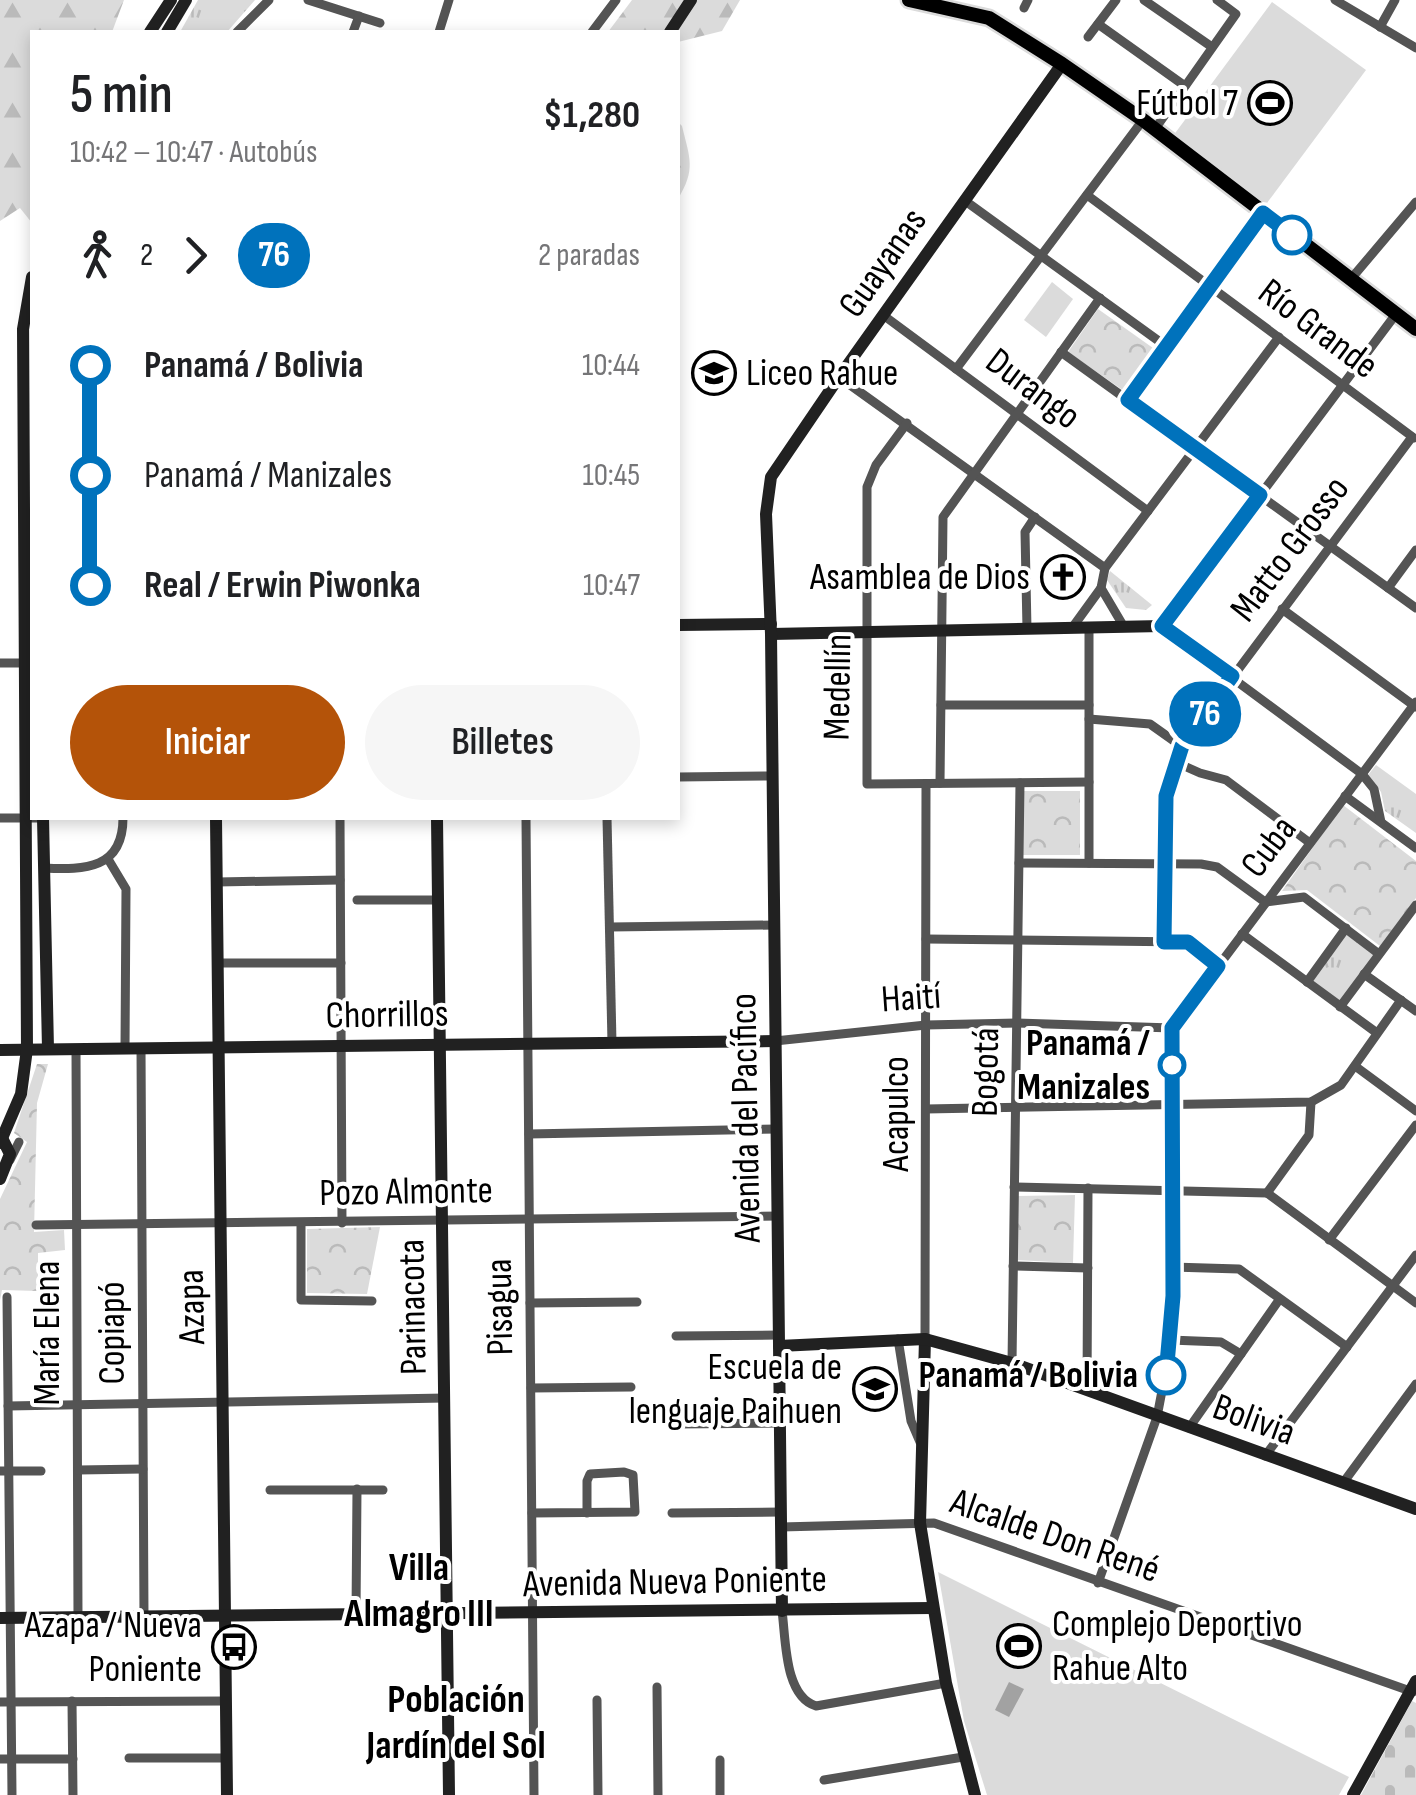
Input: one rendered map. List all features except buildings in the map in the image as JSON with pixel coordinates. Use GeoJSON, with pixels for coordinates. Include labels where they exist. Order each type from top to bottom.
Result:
{"type":"FeatureCollection","features":[{"type":"Feature","properties":{"kind":"main road"},"geometry":{"type":"LineString","coordinates":[[919,1],[949,4],[989,18],[1062,64],[1149,124],[1416,329]]}},
{"type":"Feature","properties":{"kind":"street"},"geometry":{"type":"LineString","coordinates":[[151,30],[170,0]]}},
{"type":"Feature","properties":{"kind":"street"},"geometry":{"type":"LineString","coordinates":[[168,30],[186,0]]}},
{"type":"Feature","properties":{"kind":"street"},"geometry":{"type":"LineString","coordinates":[[239,30],[269,0]]}},
{"type":"Feature","properties":{"kind":"street"},"geometry":{"type":"LineString","coordinates":[[308,0],[380,23]]}},
{"type":"Feature","properties":{"kind":"street"},"geometry":{"type":"LineString","coordinates":[[440,30],[450,0]]}},
{"type":"Feature","properties":{"kind":"street"},"geometry":{"type":"LineString","coordinates":[[594,30],[616,0]]}},
{"type":"Feature","properties":{"kind":"street"},"geometry":{"type":"LineString","coordinates":[[671,30],[691,0]]}},
{"type":"Feature","properties":{"kind":"street"},"geometry":{"type":"LineString","coordinates":[[1088,38],[1116,0]]}},
{"type":"Feature","properties":{"kind":"street"},"geometry":{"type":"LineString","coordinates":[[1144,0],[1212,47]]}},
{"type":"Feature","properties":{"kind":"street"},"geometry":{"type":"LineString","coordinates":[[956,369],[1087,196],[1185,86],[1236,14],[1216,0]]}},
{"type":"Feature","properties":{"kind":"street"},"geometry":{"type":"LineString","coordinates":[[1380,27],[1395,0]]}},
{"type":"Feature","properties":{"kind":"street"},"geometry":{"type":"LineString","coordinates":[[1336,2],[1416,48]]}},
{"type":"Feature","properties":{"kind":"street"},"geometry":{"type":"LineString","coordinates":[[354,30],[358,16]]}},
{"type":"Feature","properties":{"kind":"street"},"geometry":{"type":"LineString","coordinates":[[1098,24],[1185,86]]}},
{"type":"Feature","properties":{"kind":"street","name":"Guayanas"},"geometry":{"type":"LineString","coordinates":[[771,629],[766,514],[772,477],[882,315],[1062,64]]}},
{"type":"Feature","properties":{"kind":"street","name":"Río Grande"},"geometry":{"type":"LineString","coordinates":[[1087,196],[1414,438]]}},
{"type":"Feature","properties":{"kind":"street"},"geometry":{"type":"LineString","coordinates":[[964,200],[1167,347]]}},
{"type":"Feature","properties":{"kind":"street"},"geometry":{"type":"LineString","coordinates":[[1350,280],[1416,202]]}},
{"type":"Feature","properties":{"kind":"street"},"geometry":{"type":"LineString","coordinates":[[1128,400],[1263,213]]}},
{"type":"Feature","properties":{"kind":"street"},"geometry":{"type":"LineString","coordinates":[[8,1162],[10,1150],[1,1140],[21,1094],[27,1049],[28,663],[23,330],[30,290]]}},
{"type":"Feature","properties":{"kind":"street"},"geometry":{"type":"LineString","coordinates":[[940,784],[943,518],[1100,298]]}},
{"type":"Feature","properties":{"kind":"street"},"geometry":{"type":"LineString","coordinates":[[1162,626],[1396,314]]}},
{"type":"Feature","properties":{"kind":"street","name":"Durango"},"geometry":{"type":"LineString","coordinates":[[882,315],[1148,511]]}},
{"type":"Feature","properties":{"kind":"street"},"geometry":{"type":"LineString","coordinates":[[1072,628],[1100,588],[1105,568],[1279,338]]}},
{"type":"Feature","properties":{"kind":"street"},"geometry":{"type":"LineString","coordinates":[[1062,352],[1416,608]]}},
{"type":"Feature","properties":{"kind":"street"},"geometry":{"type":"LineString","coordinates":[[839,377],[1105,568]]}},
{"type":"Feature","properties":{"kind":"street","name":"Medellín"},"geometry":{"type":"LineString","coordinates":[[907,423],[872,472],[867,486],[867,784],[926,784]]}},
{"type":"Feature","properties":{"kind":"street","name":"Matto Grosso"},"geometry":{"type":"LineString","coordinates":[[1164,942],[1166,796],[1182,746],[1414,438]]}},
{"type":"Feature","properties":{"kind":"street"},"geometry":{"type":"LineString","coordinates":[[1027,628],[1026,532],[1035,518]]}},
{"type":"Feature","properties":{"kind":"street"},"geometry":{"type":"LineString","coordinates":[[1388,588],[1416,550]]}},
{"type":"Feature","properties":{"kind":"street"},"geometry":{"type":"LineString","coordinates":[[1100,588],[1124,626]]}},
{"type":"Feature","properties":{"kind":"street"},"geometry":{"type":"LineString","coordinates":[[1282,609],[1415,705]]}},
{"type":"Feature","properties":{"kind":"street"},"geometry":{"type":"LineString","coordinates":[[680,625],[870,630],[1162,626],[1362,774],[1374,789],[1380,822]]}},
{"type":"Feature","properties":{"kind":"street"},"geometry":{"type":"LineString","coordinates":[[1089,628],[1089,863]]}},
{"type":"Feature","properties":{"kind":"street","name":"Avenida del Pacífico"},"geometry":{"type":"LineString","coordinates":[[771,629],[782,1612]]}},
{"type":"Feature","properties":{"kind":"street"},"geometry":{"type":"LineString","coordinates":[[0,663],[28,663]]}},
{"type":"Feature","properties":{"kind":"street"},"geometry":{"type":"LineString","coordinates":[[941,705],[1089,705]]}},
{"type":"Feature","properties":{"kind":"street","name":"Cuba"},"geometry":{"type":"LineString","coordinates":[[1172,1028],[1415,705]]}},
{"type":"Feature","properties":{"kind":"street"},"geometry":{"type":"LineString","coordinates":[[1089,719],[1150,724],[1182,746]]}},
{"type":"Feature","properties":{"kind":"street"},"geometry":{"type":"LineString","coordinates":[[1175,762],[1226,780],[1310,843]]}},
{"type":"Feature","properties":{"kind":"street"},"geometry":{"type":"LineString","coordinates":[[680,777],[772,776]]}},
{"type":"Feature","properties":{"kind":"street"},"geometry":{"type":"LineString","coordinates":[[926,784],[1089,782]]}},
{"type":"Feature","properties":{"kind":"street","name":"Bogotá"},"geometry":{"type":"LineString","coordinates":[[1012,1362],[1020,783]]}},
{"type":"Feature","properties":{"kind":"street","name":"Acapulco"},"geometry":{"type":"LineString","coordinates":[[926,784],[925,1339],[920,1523],[946,1683],[974,1795]]}},
{"type":"Feature","properties":{"kind":"street"},"geometry":{"type":"LineString","coordinates":[[1345,796],[1416,848]]}},
{"type":"Feature","properties":{"kind":"street"},"geometry":{"type":"LineString","coordinates":[[0,818],[30,818]]}},
{"type":"Feature","properties":{"kind":"street"},"geometry":{"type":"LineString","coordinates":[[43,820],[48,1049]]}},
{"type":"Feature","properties":{"kind":"street"},"geometry":{"type":"LineString","coordinates":[[44,868],[79,870],[108,858],[122,836],[123,820]]}},
{"type":"Feature","properties":{"kind":"street","name":"Azapa"},"geometry":{"type":"LineString","coordinates":[[216,820],[227,1795]]}},
{"type":"Feature","properties":{"kind":"street"},"geometry":{"type":"LineString","coordinates":[[340,820],[342,1224]]}},
{"type":"Feature","properties":{"kind":"street","name":"Parinacota"},"geometry":{"type":"LineString","coordinates":[[437,820],[449,1795]]}},
{"type":"Feature","properties":{"kind":"street","name":"Pisagua"},"geometry":{"type":"LineString","coordinates":[[526,820],[534,1795]]}},
{"type":"Feature","properties":{"kind":"street"},"geometry":{"type":"LineString","coordinates":[[607,820],[612,1043]]}},
{"type":"Feature","properties":{"kind":"street"},"geometry":{"type":"LineString","coordinates":[[108,858],[126,888],[125,1048]]}},
{"type":"Feature","properties":{"kind":"street"},"geometry":{"type":"LineString","coordinates":[[1019,863],[1216,867],[1266,902],[1304,897],[1379,954]]}},
{"type":"Feature","properties":{"kind":"street"},"geometry":{"type":"LineString","coordinates":[[217,882],[340,880]]}},
{"type":"Feature","properties":{"kind":"street"},"geometry":{"type":"LineString","coordinates":[[357,900],[438,900]]}},
{"type":"Feature","properties":{"kind":"street"},"geometry":{"type":"LineString","coordinates":[[1340,1007],[1416,905]]}},
{"type":"Feature","properties":{"kind":"street"},"geometry":{"type":"LineString","coordinates":[[610,927],[774,925]]}},
{"type":"Feature","properties":{"kind":"street"},"geometry":{"type":"LineString","coordinates":[[1307,982],[1346,928]]}},
{"type":"Feature","properties":{"kind":"street"},"geometry":{"type":"LineString","coordinates":[[1242,934],[1378,1033]]}},
{"type":"Feature","properties":{"kind":"street"},"geometry":{"type":"LineString","coordinates":[[926,940],[1188,942],[1218,966]]}},
{"type":"Feature","properties":{"kind":"street"},"geometry":{"type":"LineString","coordinates":[[218,963],[341,963]]}},
{"type":"Feature","properties":{"kind":"street"},"geometry":{"type":"LineString","coordinates":[[1364,974],[1416,1011]]}},
{"type":"Feature","properties":{"kind":"street"},"geometry":{"type":"LineString","coordinates":[[926,1109],[1311,1102],[1335,1090],[1400,1000]]}},
{"type":"Feature","properties":{"kind":"street","name":"Haití"},"geometry":{"type":"LineString","coordinates":[[776,1041],[926,1025],[1017,1023],[1172,1028]]}},
{"type":"Feature","properties":{"kind":"street"},"geometry":{"type":"LineString","coordinates":[[1098,1583],[1157,1417],[1170,1340],[1172,1028]]}},
{"type":"Feature","properties":{"kind":"street","name":"Chorrillos"},"geometry":{"type":"LineString","coordinates":[[0,1050],[776,1041]]}},
{"type":"Feature","properties":{"kind":"street","name":"Copiapó"},"geometry":{"type":"LineString","coordinates":[[142,1048],[144,1617]]}},
{"type":"Feature","properties":{"kind":"street","name":"María Elena"},"geometry":{"type":"LineString","coordinates":[[76,1049],[78,1618]]}},
{"type":"Feature","properties":{"kind":"street"},"geometry":{"type":"LineString","coordinates":[[1355,1066],[1416,1111]]}},
{"type":"Feature","properties":{"kind":"street"},"geometry":{"type":"LineString","coordinates":[[1268,1193],[1308,1135],[1311,1102]]}},
{"type":"Feature","properties":{"kind":"street"},"geometry":{"type":"LineString","coordinates":[[1329,1240],[1416,1125]]}},
{"type":"Feature","properties":{"kind":"street"},"geometry":{"type":"LineString","coordinates":[[528,1134],[776,1129]]}},
{"type":"Feature","properties":{"kind":"street"},"geometry":{"type":"LineString","coordinates":[[0,1179],[19,1142]]}},
{"type":"Feature","properties":{"kind":"street"},"geometry":{"type":"LineString","coordinates":[[1014,1187],[1268,1193],[1416,1304]]}},
{"type":"Feature","properties":{"kind":"street"},"geometry":{"type":"LineString","coordinates":[[1087,1390],[1088,1188]]}},
{"type":"Feature","properties":{"kind":"street","name":"Pozo Almonte"},"geometry":{"type":"LineString","coordinates":[[36,1226],[778,1216]]}},
{"type":"Feature","properties":{"kind":"street"},"geometry":{"type":"LineString","coordinates":[[301,1224],[301,1300],[372,1301]]}},
{"type":"Feature","properties":{"kind":"street"},"geometry":{"type":"LineString","coordinates":[[1266,1456],[1416,1255]]}},
{"type":"Feature","properties":{"kind":"street"},"geometry":{"type":"LineString","coordinates":[[1013,1266],[1088,1268]]}},
{"type":"Feature","properties":{"kind":"street"},"geometry":{"type":"LineString","coordinates":[[1172,1267],[1239,1269],[1347,1348]]}},
{"type":"Feature","properties":{"kind":"street"},"geometry":{"type":"LineString","coordinates":[[7,1296],[5,1702],[6,1759],[12,1795]]}},
{"type":"Feature","properties":{"kind":"street"},"geometry":{"type":"LineString","coordinates":[[1189,1428],[1279,1300]]}},
{"type":"Feature","properties":{"kind":"street"},"geometry":{"type":"LineString","coordinates":[[530,1303],[637,1302]]}},
{"type":"Feature","properties":{"kind":"street"},"geometry":{"type":"LineString","coordinates":[[676,1336],[779,1341]]}},
{"type":"Feature","properties":{"kind":"street","name":"Acapulco"},"geometry":{"type":"LineString","coordinates":[[898,1339],[911,1420],[921,1444]]}},
{"type":"Feature","properties":{"kind":"street","name":"Bolivia"},"geometry":{"type":"LineString","coordinates":[[779,1341],[925,1339],[1012,1362],[1415,1507]]}},
{"type":"Feature","properties":{"kind":"street"},"geometry":{"type":"LineString","coordinates":[[1170,1340],[1221,1342],[1241,1354]]}},
{"type":"Feature","properties":{"kind":"street"},"geometry":{"type":"LineString","coordinates":[[1342,1483],[1416,1384]]}},
{"type":"Feature","properties":{"kind":"street"},"geometry":{"type":"LineString","coordinates":[[531,1388],[631,1387]]}},
{"type":"Feature","properties":{"kind":"street"},"geometry":{"type":"LineString","coordinates":[[8,1406],[444,1398]]}},
{"type":"Feature","properties":{"kind":"street"},"geometry":{"type":"LineString","coordinates":[[676,1424],[780,1423]]}},
{"type":"Feature","properties":{"kind":"street"},"geometry":{"type":"LineString","coordinates":[[78,1470],[143,1469]]}},
{"type":"Feature","properties":{"kind":"street"},"geometry":{"type":"LineString","coordinates":[[4,1471],[41,1471]]}},
{"type":"Feature","properties":{"kind":"street"},"geometry":{"type":"LineString","coordinates":[[532,1513],[635,1512],[633,1476],[624,1472],[590,1474],[587,1512]]}},
{"type":"Feature","properties":{"kind":"street"},"geometry":{"type":"LineString","coordinates":[[270,1490],[383,1490]]}},
{"type":"Feature","properties":{"kind":"street"},"geometry":{"type":"LineString","coordinates":[[356,1615],[357,1490]]}},
{"type":"Feature","properties":{"kind":"street"},"geometry":{"type":"LineString","coordinates":[[672,1513],[781,1512]]}},
{"type":"Feature","properties":{"kind":"street","name":"Alcalde Don René"},"geometry":{"type":"LineString","coordinates":[[781,1527],[934,1524],[1414,1688]]}},
{"type":"Feature","properties":{"kind":"street","name":"Avenida Nueva Poniente"},"geometry":{"type":"LineString","coordinates":[[5,1618],[932,1608]]}},
{"type":"Feature","properties":{"kind":"street"},"geometry":{"type":"LineString","coordinates":[[782,1612],[793,1680],[808,1704],[816,1706],[946,1683]]}},
{"type":"Feature","properties":{"kind":"street"},"geometry":{"type":"LineString","coordinates":[[657,1687],[658,1795]]}},
{"type":"Feature","properties":{"kind":"street"},"geometry":{"type":"LineString","coordinates":[[1353,1795],[1414,1688]]}},
{"type":"Feature","properties":{"kind":"street"},"geometry":{"type":"LineString","coordinates":[[597,1700],[598,1795]]}},
{"type":"Feature","properties":{"kind":"street"},"geometry":{"type":"LineString","coordinates":[[72,1701],[72,1795]]}},
{"type":"Feature","properties":{"kind":"street"},"geometry":{"type":"LineString","coordinates":[[5,1702],[226,1702]]}},
{"type":"Feature","properties":{"kind":"street"},"geometry":{"type":"LineString","coordinates":[[6,1759],[72,1758]]}},
{"type":"Feature","properties":{"kind":"street"},"geometry":{"type":"LineString","coordinates":[[128,1758],[226,1758]]}},
{"type":"Feature","properties":{"kind":"street"},"geometry":{"type":"LineString","coordinates":[[824,1780],[963,1758]]}},
{"type":"Feature","properties":{"kind":"street"},"geometry":{"type":"LineString","coordinates":[[720,1760],[720,1795]]}},
{"type":"Feature","properties":{"kind":"green space"},"geometry":{"type":"Polygon","coordinates":[[[0,0],[124,0],[113,30],[30,30],[30,220],[20,208],[0,221],[0,0]]]}},
{"type":"Feature","properties":{"kind":"green space"},"geometry":{"type":"Polygon","coordinates":[[[198,0],[255,0],[229,30],[181,30],[198,0]]]}},
{"type":"Feature","properties":{"kind":"green space"},"geometry":{"type":"Polygon","coordinates":[[[632,0],[740,0],[722,31],[680,42],[680,30],[610,30],[632,0]]]}},
{"type":"Feature","properties":{"kind":"green space","name":"Fútbol 7"},"geometry":{"type":"Polygon","coordinates":[[[1272,2],[1366,70],[1264,207],[1173,136],[1272,2]]]}},
{"type":"Feature","properties":{"kind":"green space"},"geometry":{"type":"Polygon","coordinates":[[[680,124],[690,164],[680,195],[680,124]]]}},
{"type":"Feature","properties":{"kind":"green space"},"geometry":{"type":"Polygon","coordinates":[[[1052,282],[1073,299],[1046,337],[1024,320],[1052,282]]]}},
{"type":"Feature","properties":{"kind":"green space"},"geometry":{"type":"Polygon","coordinates":[[[1098,309],[1153,348],[1124,391],[1068,352],[1098,309]]]}},
{"type":"Feature","properties":{"kind":"green space"},"geometry":{"type":"Polygon","coordinates":[[[1110,571],[1152,605],[1146,610],[1126,608],[1107,580],[1110,571]]]}},
{"type":"Feature","properties":{"kind":"green space"},"geometry":{"type":"Polygon","coordinates":[[[1376,765],[1416,794],[1416,833],[1385,811],[1381,792],[1368,775],[1376,765]]]}},
{"type":"Feature","properties":{"kind":"green space"},"geometry":{"type":"Polygon","coordinates":[[[1023,791],[1080,791],[1080,855],[1023,855],[1023,791]]]}},
{"type":"Feature","properties":{"kind":"green space"},"geometry":{"type":"Polygon","coordinates":[[[1343,805],[1416,861],[1416,898],[1380,946],[1307,890],[1282,891],[1343,805]]]}},
{"type":"Feature","properties":{"kind":"green space"},"geometry":{"type":"Polygon","coordinates":[[[1346,933],[1375,955],[1340,1003],[1312,982],[1346,933]]]}},
{"type":"Feature","properties":{"kind":"green space"},"geometry":{"type":"Polygon","coordinates":[[[37,1064],[48,1064],[37,1103],[34,1232],[64,1230],[65,1250],[38,1253],[38,1291],[2,1290],[0,1300],[0,1199],[27,1142],[14,1133],[37,1064]]]}},
{"type":"Feature","properties":{"kind":"green space"},"geometry":{"type":"Polygon","coordinates":[[[1075,1195],[1073,1263],[1016,1260],[1018,1196],[1075,1195]]]}},
{"type":"Feature","properties":{"kind":"green space"},"geometry":{"type":"Polygon","coordinates":[[[380,1227],[367,1294],[307,1293],[307,1229],[380,1227]]]}},
{"type":"Feature","properties":{"kind":"green space","name":"Complejo Deportivo Rahue Alto"},"geometry":{"type":"Polygon","coordinates":[[[938,1572],[1349,1777],[1339,1795],[987,1795],[964,1721],[938,1572]]]}},
{"type":"Feature","properties":{"kind":"green space"},"geometry":{"type":"Polygon","coordinates":[[[1412,1701],[1416,1703],[1416,1795],[1361,1795],[1412,1701]]]}},
{"type":"Feature","properties":{"kind":"shaded area"},"geometry":{"type":"Polygon","coordinates":[[[1009,1682],[1024,1689],[1009,1717],[995,1710],[1009,1682]]]}},
{"type":"Feature","properties":{"kind":"bus line","name":"76"},"geometry":{"type":"LineString","coordinates":[[1166,1375],[1173,1296],[1172,1028],[1218,966],[1188,942],[1164,942],[1166,796],[1182,746],[1232,676],[1162,626],[1260,495],[1128,400],[1263,213],[1292,235]]}},
{"type":"Feature","properties":{"kind":"place","name":"Fútbol 7"},"geometry":{"type":"Point","coordinates":[1270,103]}},
{"type":"Feature","properties":{"kind":"place","name":"Liceo Rahue"},"geometry":{"type":"Point","coordinates":[714,373]}},
{"type":"Feature","properties":{"kind":"place","name":"Asamblea de Dios"},"geometry":{"type":"Point","coordinates":[1063,577]}},
{"type":"Feature","properties":{"kind":"place","name":"Panamá / Manizales"},"geometry":{"type":"Point","coordinates":[1172,1065]}},
{"type":"Feature","properties":{"kind":"place","name":"Panamá / Bolivia"},"geometry":{"type":"Point","coordinates":[1166,1375]}},
{"type":"Feature","properties":{"kind":"place","name":"Escuela de lenguaje Paihuen"},"geometry":{"type":"Point","coordinates":[875,1389]}},
{"type":"Feature","properties":{"kind":"place","name":"Complejo Deportivo Rahue Alto"},"geometry":{"type":"Point","coordinates":[1019,1646]}},
{"type":"Feature","properties":{"kind":"place","name":"Azapa / Nueva Poniente"},"geometry":{"type":"Point","coordinates":[234,1647]}},
{"type":"Feature","properties":{"kind":"district","name":"Villa Almagro III"},"geometry":{"type":"Point","coordinates":[419,1591]}},
{"type":"Feature","properties":{"kind":"district","name":"Población Jardín del Sol"},"geometry":{"type":"Point","coordinates":[456,1723]}}]}
